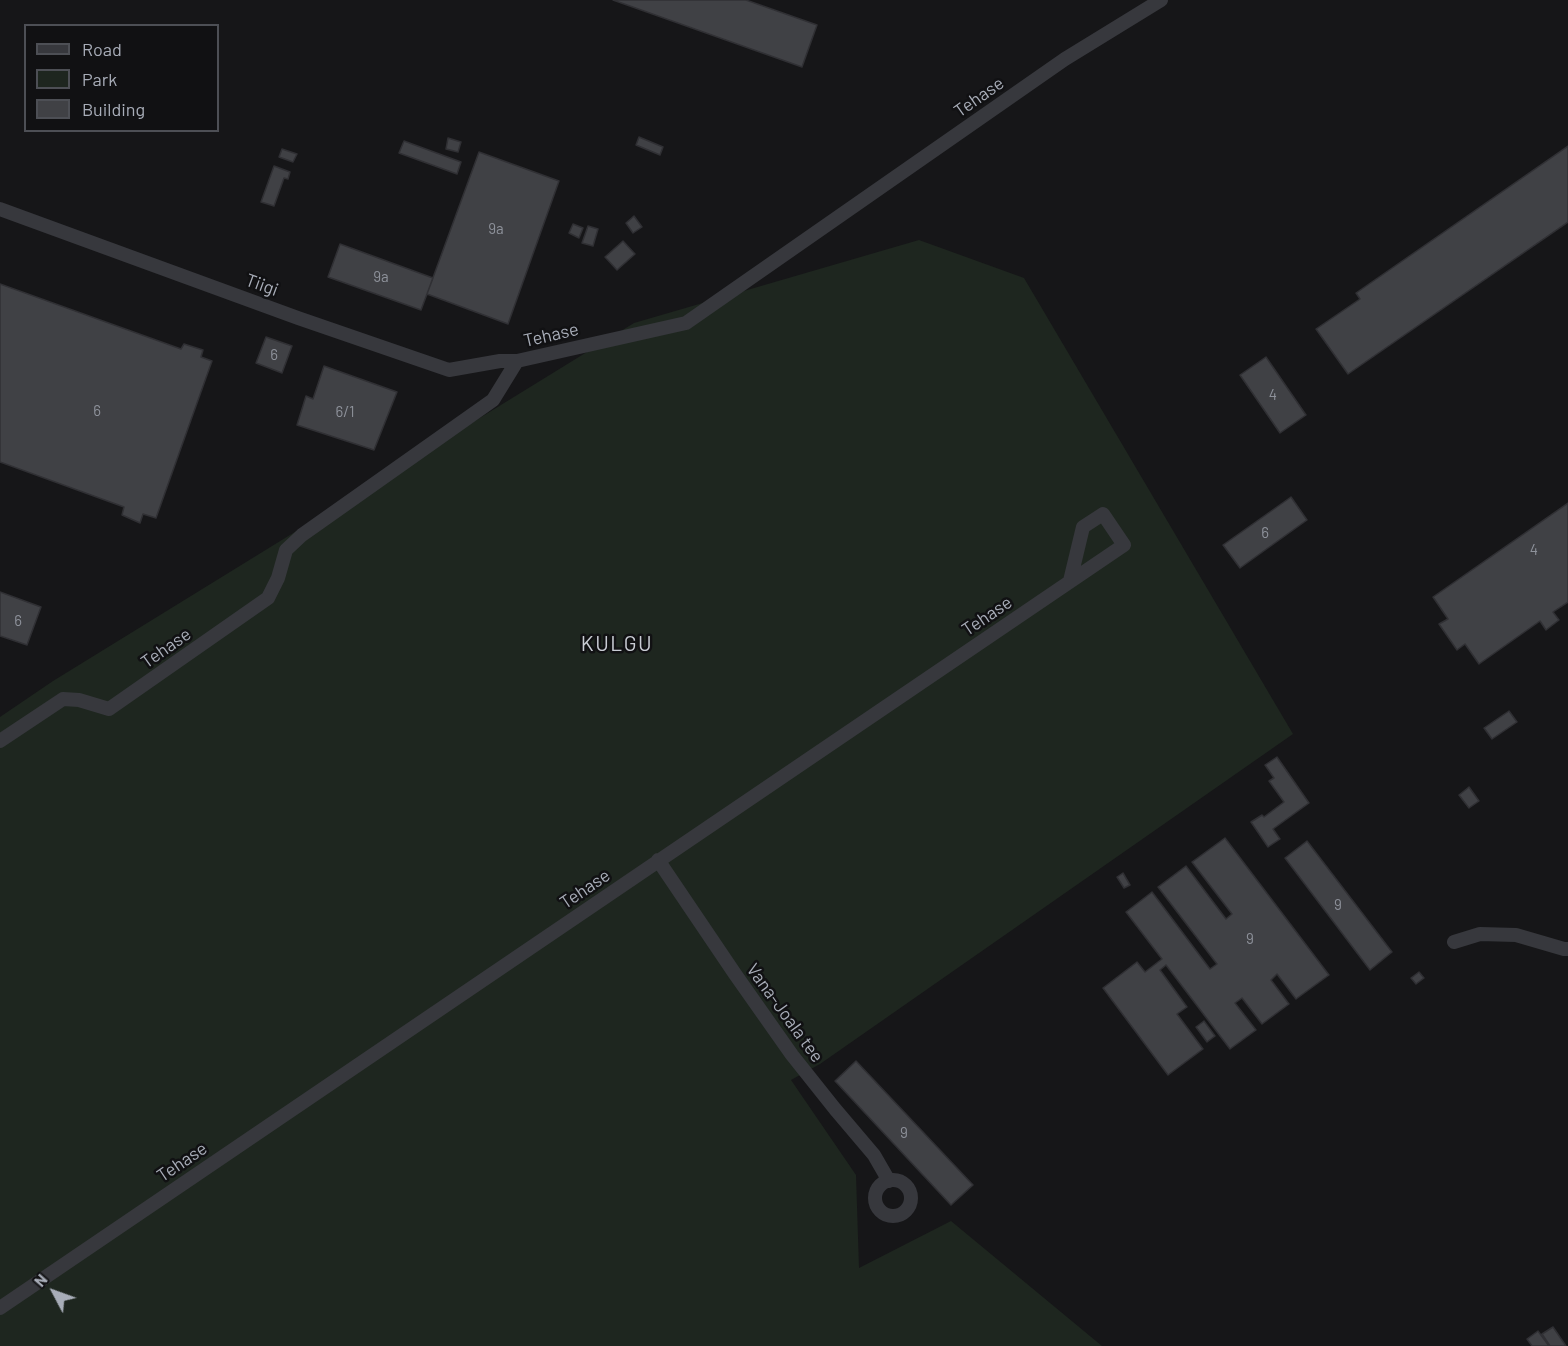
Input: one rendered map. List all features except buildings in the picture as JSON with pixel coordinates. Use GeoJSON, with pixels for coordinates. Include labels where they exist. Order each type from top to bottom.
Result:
{"type":"FeatureCollection","features":[{"type":"Feature","properties":{"kind":"street","name":"Tehase"},"geometry":{"type":"LineString","coordinates":[[0,741],[63,699],[79,700],[109,709],[268,598],[278,578],[286,550],[302,535],[493,400],[517,361],[686,323],[1065,59],[1161,0]]}},
{"type":"Feature","properties":{"kind":"street","name":"Tiigi"},"geometry":{"type":"LineString","coordinates":[[0,209],[298,318],[449,370],[500,361],[517,361]]}},
{"type":"Feature","properties":{"kind":"street","name":"Tehase"},"geometry":{"type":"LineString","coordinates":[[0,1308],[1124,545],[1103,514],[1083,527],[1070,581]]}},
{"type":"Feature","properties":{"kind":"street","name":"Vana-Joala tee"},"geometry":{"type":"LineString","coordinates":[[658,860],[792,1055],[874,1155],[889,1181]]}},
{"type":"Feature","properties":{"kind":"street"},"geometry":{"type":"LineString","coordinates":[[1454,942],[1480,934],[1516,934],[1568,949]]}},
{"type":"Feature","properties":{"kind":"green space"},"geometry":{"type":"Polygon","coordinates":[[[919,240],[1024,278],[1293,734],[820,1064],[791,1080],[856,1175],[859,1268],[951,1221],[1102,1346],[0,1346],[0,717],[53,681],[634,323],[919,240]]]}},
{"type":"Feature","properties":{"kind":"district","name":"KULGU"},"geometry":{"type":"Point","coordinates":[617,644]}}]}
